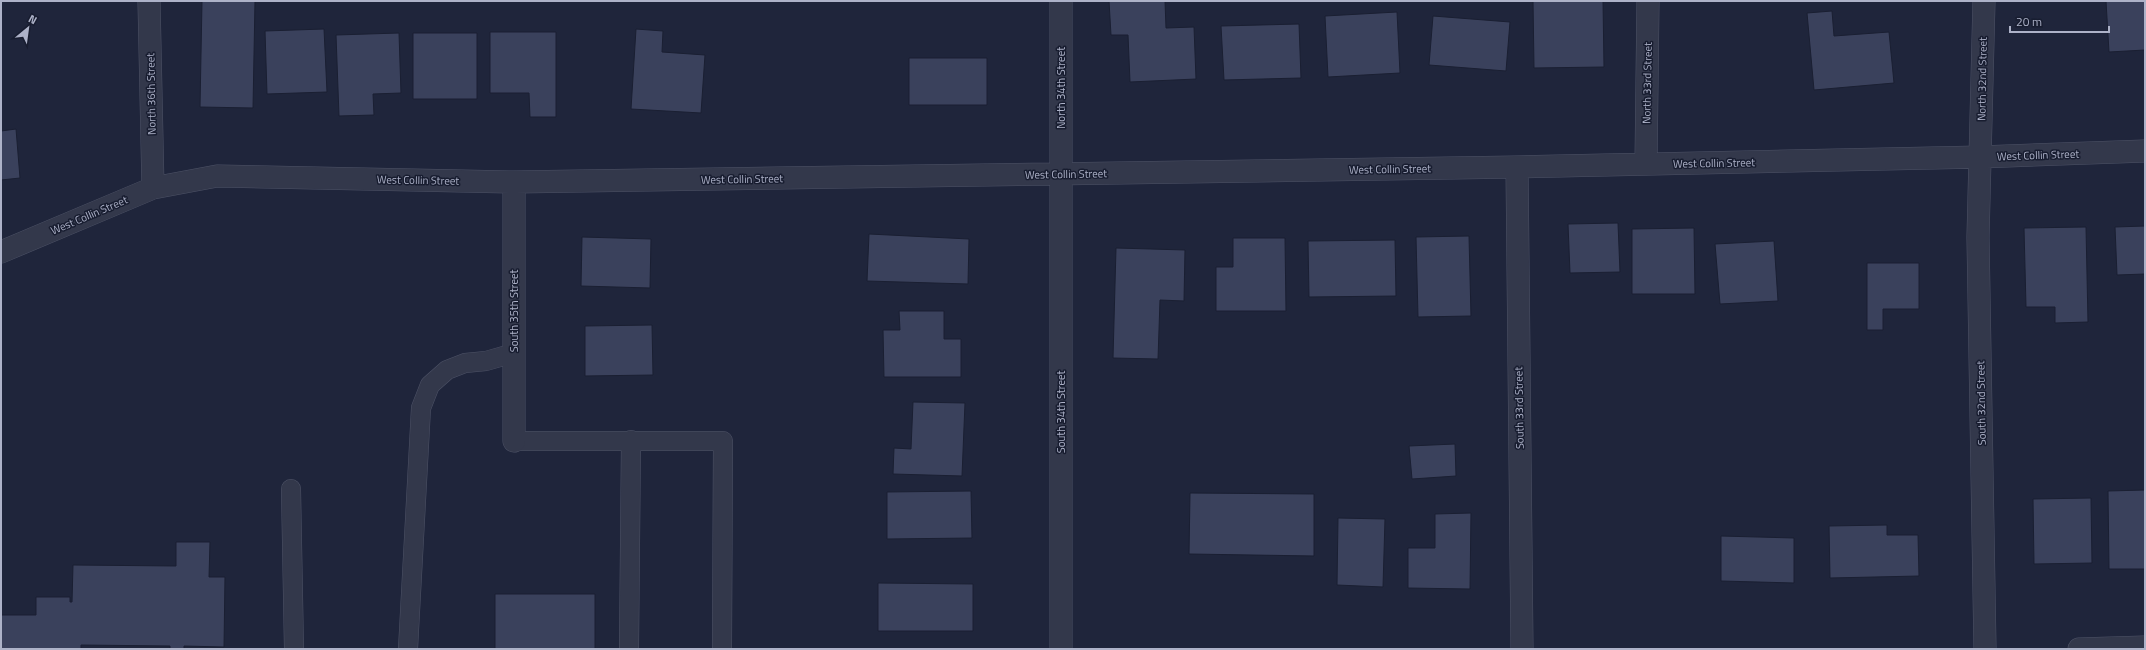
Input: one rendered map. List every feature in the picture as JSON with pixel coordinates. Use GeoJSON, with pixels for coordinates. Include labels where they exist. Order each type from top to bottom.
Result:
{"type":"FeatureCollection","features":[{"type":"Feature","properties":{"kind":"street","name":"North 36th Street"},"geometry":{"type":"LineString","coordinates":[[149,1],[153,188]]}},
{"type":"Feature","properties":{"kind":"street","name":"North 34th Street"},"geometry":{"type":"LineString","coordinates":[[1061,1],[1062,174]]}},
{"type":"Feature","properties":{"kind":"street","name":"North 33rd Street"},"geometry":{"type":"LineString","coordinates":[[1646,164],[1648,1]]}},
{"type":"Feature","properties":{"kind":"street","name":"North 32nd Street"},"geometry":{"type":"LineString","coordinates":[[1980,157],[1984,1]]}},
{"type":"Feature","properties":{"kind":"street","name":"West Collin Street"},"geometry":{"type":"LineString","coordinates":[[1,252],[153,188],[217,176],[514,182],[1517,167],[1980,157],[2145,151]]}},
{"type":"Feature","properties":{"kind":"street","name":"South 32nd Street"},"geometry":{"type":"LineString","coordinates":[[1980,157],[1978,237],[1985,649]]}},
{"type":"Feature","properties":{"kind":"street","name":"South 33rd Street"},"geometry":{"type":"LineString","coordinates":[[1517,167],[1522,649]]}},
{"type":"Feature","properties":{"kind":"street","name":"South 34th Street"},"geometry":{"type":"LineString","coordinates":[[1061,649],[1062,174]]}},
{"type":"Feature","properties":{"kind":"street","name":"South 35th Street"},"geometry":{"type":"LineString","coordinates":[[514,182],[514,441]]}},
{"type":"Feature","properties":{"kind":"street"},"geometry":{"type":"LineString","coordinates":[[2079,649],[2145,648]]}},
{"type":"Feature","properties":{"kind":"lane"},"geometry":{"type":"LineString","coordinates":[[408,649],[421,408],[430,385],[447,370],[465,363],[486,361],[514,353]]}},
{"type":"Feature","properties":{"kind":"lane"},"geometry":{"type":"LineString","coordinates":[[629,649],[631,440]]}},
{"type":"Feature","properties":{"kind":"lane"},"geometry":{"type":"LineString","coordinates":[[514,441],[723,441],[722,649]]}},
{"type":"Feature","properties":{"kind":"lane"},"geometry":{"type":"LineString","coordinates":[[291,489],[294,649]]}},
{"type":"Feature","properties":{"kind":"building"},"geometry":{"type":"Polygon","coordinates":[[[202,1],[255,1],[253,108],[200,107],[202,1]]]}},
{"type":"Feature","properties":{"kind":"building"},"geometry":{"type":"Polygon","coordinates":[[[1109,1],[1165,1],[1166,28],[1194,27],[1196,79],[1130,82],[1128,35],[1111,35],[1109,1]]]}},
{"type":"Feature","properties":{"kind":"building"},"geometry":{"type":"Polygon","coordinates":[[[1533,1],[1603,1],[1604,67],[1534,68],[1533,1]]]}},
{"type":"Feature","properties":{"kind":"building"},"geometry":{"type":"Polygon","coordinates":[[[2106,1],[2145,1],[2145,50],[2109,52],[2106,1]]]}},
{"type":"Feature","properties":{"kind":"building"},"geometry":{"type":"Polygon","coordinates":[[[1832,11],[1834,36],[1889,32],[1894,83],[1814,90],[1807,13],[1832,11]]]}},
{"type":"Feature","properties":{"kind":"building"},"geometry":{"type":"Polygon","coordinates":[[[1397,12],[1400,73],[1328,77],[1325,16],[1397,12]]]}},
{"type":"Feature","properties":{"kind":"building"},"geometry":{"type":"Polygon","coordinates":[[[1433,16],[1510,22],[1506,71],[1429,65],[1433,16]]]}},
{"type":"Feature","properties":{"kind":"building"},"geometry":{"type":"Polygon","coordinates":[[[1299,24],[1301,78],[1224,80],[1221,26],[1299,24]]]}},
{"type":"Feature","properties":{"kind":"building"},"geometry":{"type":"Polygon","coordinates":[[[324,29],[327,92],[267,94],[265,31],[324,29]]]}},
{"type":"Feature","properties":{"kind":"building"},"geometry":{"type":"Polygon","coordinates":[[[636,29],[663,31],[662,52],[705,55],[701,113],[631,109],[636,29]]]}},
{"type":"Feature","properties":{"kind":"building"},"geometry":{"type":"Polygon","coordinates":[[[490,32],[556,32],[556,117],[530,117],[529,93],[490,93],[490,32]]]}},
{"type":"Feature","properties":{"kind":"building"},"geometry":{"type":"Polygon","coordinates":[[[399,33],[401,93],[373,94],[374,115],[339,116],[336,35],[399,33]]]}},
{"type":"Feature","properties":{"kind":"building"},"geometry":{"type":"Polygon","coordinates":[[[413,33],[477,33],[477,99],[413,99],[413,33]]]}},
{"type":"Feature","properties":{"kind":"building"},"geometry":{"type":"Polygon","coordinates":[[[909,58],[987,58],[987,105],[909,105],[909,58]]]}},
{"type":"Feature","properties":{"kind":"building"},"geometry":{"type":"Polygon","coordinates":[[[16,129],[20,178],[1,180],[1,131],[16,129]]]}},
{"type":"Feature","properties":{"kind":"building"},"geometry":{"type":"Polygon","coordinates":[[[1618,223],[1620,272],[1570,273],[1568,224],[1618,223]]]}},
{"type":"Feature","properties":{"kind":"building"},"geometry":{"type":"Polygon","coordinates":[[[2145,226],[2145,274],[2117,275],[2115,227],[2145,226]]]}},
{"type":"Feature","properties":{"kind":"building"},"geometry":{"type":"Polygon","coordinates":[[[2086,227],[2088,322],[2055,323],[2055,307],[2026,307],[2024,228],[2086,227]]]}},
{"type":"Feature","properties":{"kind":"building"},"geometry":{"type":"Polygon","coordinates":[[[1694,228],[1695,294],[1632,294],[1632,229],[1694,228]]]}},
{"type":"Feature","properties":{"kind":"building"},"geometry":{"type":"Polygon","coordinates":[[[869,234],[969,239],[968,284],[867,281],[869,234]]]}},
{"type":"Feature","properties":{"kind":"building"},"geometry":{"type":"Polygon","coordinates":[[[1469,236],[1471,316],[1418,317],[1416,237],[1469,236]]]}},
{"type":"Feature","properties":{"kind":"building"},"geometry":{"type":"Polygon","coordinates":[[[582,237],[651,239],[650,288],[581,286],[582,237]]]}},
{"type":"Feature","properties":{"kind":"building"},"geometry":{"type":"Polygon","coordinates":[[[1233,238],[1285,238],[1286,311],[1216,311],[1216,267],[1233,267],[1233,238]]]}},
{"type":"Feature","properties":{"kind":"building"},"geometry":{"type":"Polygon","coordinates":[[[1395,240],[1396,296],[1309,297],[1308,241],[1395,240]]]}},
{"type":"Feature","properties":{"kind":"building"},"geometry":{"type":"Polygon","coordinates":[[[1774,241],[1778,301],[1720,304],[1715,244],[1774,241]]]}},
{"type":"Feature","properties":{"kind":"building"},"geometry":{"type":"Polygon","coordinates":[[[1116,248],[1185,250],[1184,301],[1160,300],[1158,359],[1113,358],[1116,248]]]}},
{"type":"Feature","properties":{"kind":"building"},"geometry":{"type":"Polygon","coordinates":[[[1867,263],[1919,263],[1919,309],[1883,309],[1883,330],[1867,330],[1867,263]]]}},
{"type":"Feature","properties":{"kind":"building"},"geometry":{"type":"Polygon","coordinates":[[[899,311],[944,311],[944,339],[961,339],[961,377],[884,377],[883,330],[900,330],[899,311]]]}},
{"type":"Feature","properties":{"kind":"building"},"geometry":{"type":"Polygon","coordinates":[[[652,325],[653,375],[585,376],[585,326],[652,325]]]}},
{"type":"Feature","properties":{"kind":"building"},"geometry":{"type":"Polygon","coordinates":[[[913,402],[965,403],[962,476],[893,474],[894,448],[911,449],[913,402]]]}},
{"type":"Feature","properties":{"kind":"building"},"geometry":{"type":"Polygon","coordinates":[[[1455,444],[1456,476],[1412,479],[1409,446],[1455,444]]]}},
{"type":"Feature","properties":{"kind":"building"},"geometry":{"type":"Polygon","coordinates":[[[2145,490],[2145,569],[2109,569],[2108,491],[2145,490]]]}},
{"type":"Feature","properties":{"kind":"building"},"geometry":{"type":"Polygon","coordinates":[[[971,491],[972,538],[887,539],[887,492],[971,491]]]}},
{"type":"Feature","properties":{"kind":"building"},"geometry":{"type":"Polygon","coordinates":[[[1190,493],[1314,494],[1314,556],[1189,554],[1190,493]]]}},
{"type":"Feature","properties":{"kind":"building"},"geometry":{"type":"Polygon","coordinates":[[[2091,498],[2092,563],[2034,564],[2033,499],[2091,498]]]}},
{"type":"Feature","properties":{"kind":"building"},"geometry":{"type":"Polygon","coordinates":[[[1471,513],[1470,589],[1408,588],[1408,548],[1435,548],[1435,514],[1471,513]]]}},
{"type":"Feature","properties":{"kind":"building"},"geometry":{"type":"Polygon","coordinates":[[[1338,518],[1385,519],[1383,587],[1337,585],[1338,518]]]}},
{"type":"Feature","properties":{"kind":"building"},"geometry":{"type":"Polygon","coordinates":[[[1887,525],[1887,535],[1918,535],[1919,576],[1830,578],[1829,526],[1887,525]]]}},
{"type":"Feature","properties":{"kind":"building"},"geometry":{"type":"Polygon","coordinates":[[[1721,536],[1794,538],[1794,583],[1721,581],[1721,536]]]}},
{"type":"Feature","properties":{"kind":"building"},"geometry":{"type":"Polygon","coordinates":[[[176,542],[210,542],[209,577],[225,577],[224,647],[184,646],[184,649],[170,649],[170,646],[81,645],[81,649],[1,649],[1,615],[36,615],[36,597],[70,597],[70,602],[72,602],[73,565],[176,566],[176,542]]]}},
{"type":"Feature","properties":{"kind":"building"},"geometry":{"type":"Polygon","coordinates":[[[878,583],[973,584],[973,631],[878,631],[878,583]]]}},
{"type":"Feature","properties":{"kind":"building"},"geometry":{"type":"Polygon","coordinates":[[[495,594],[595,594],[595,649],[495,649],[495,594]]]}}]}
